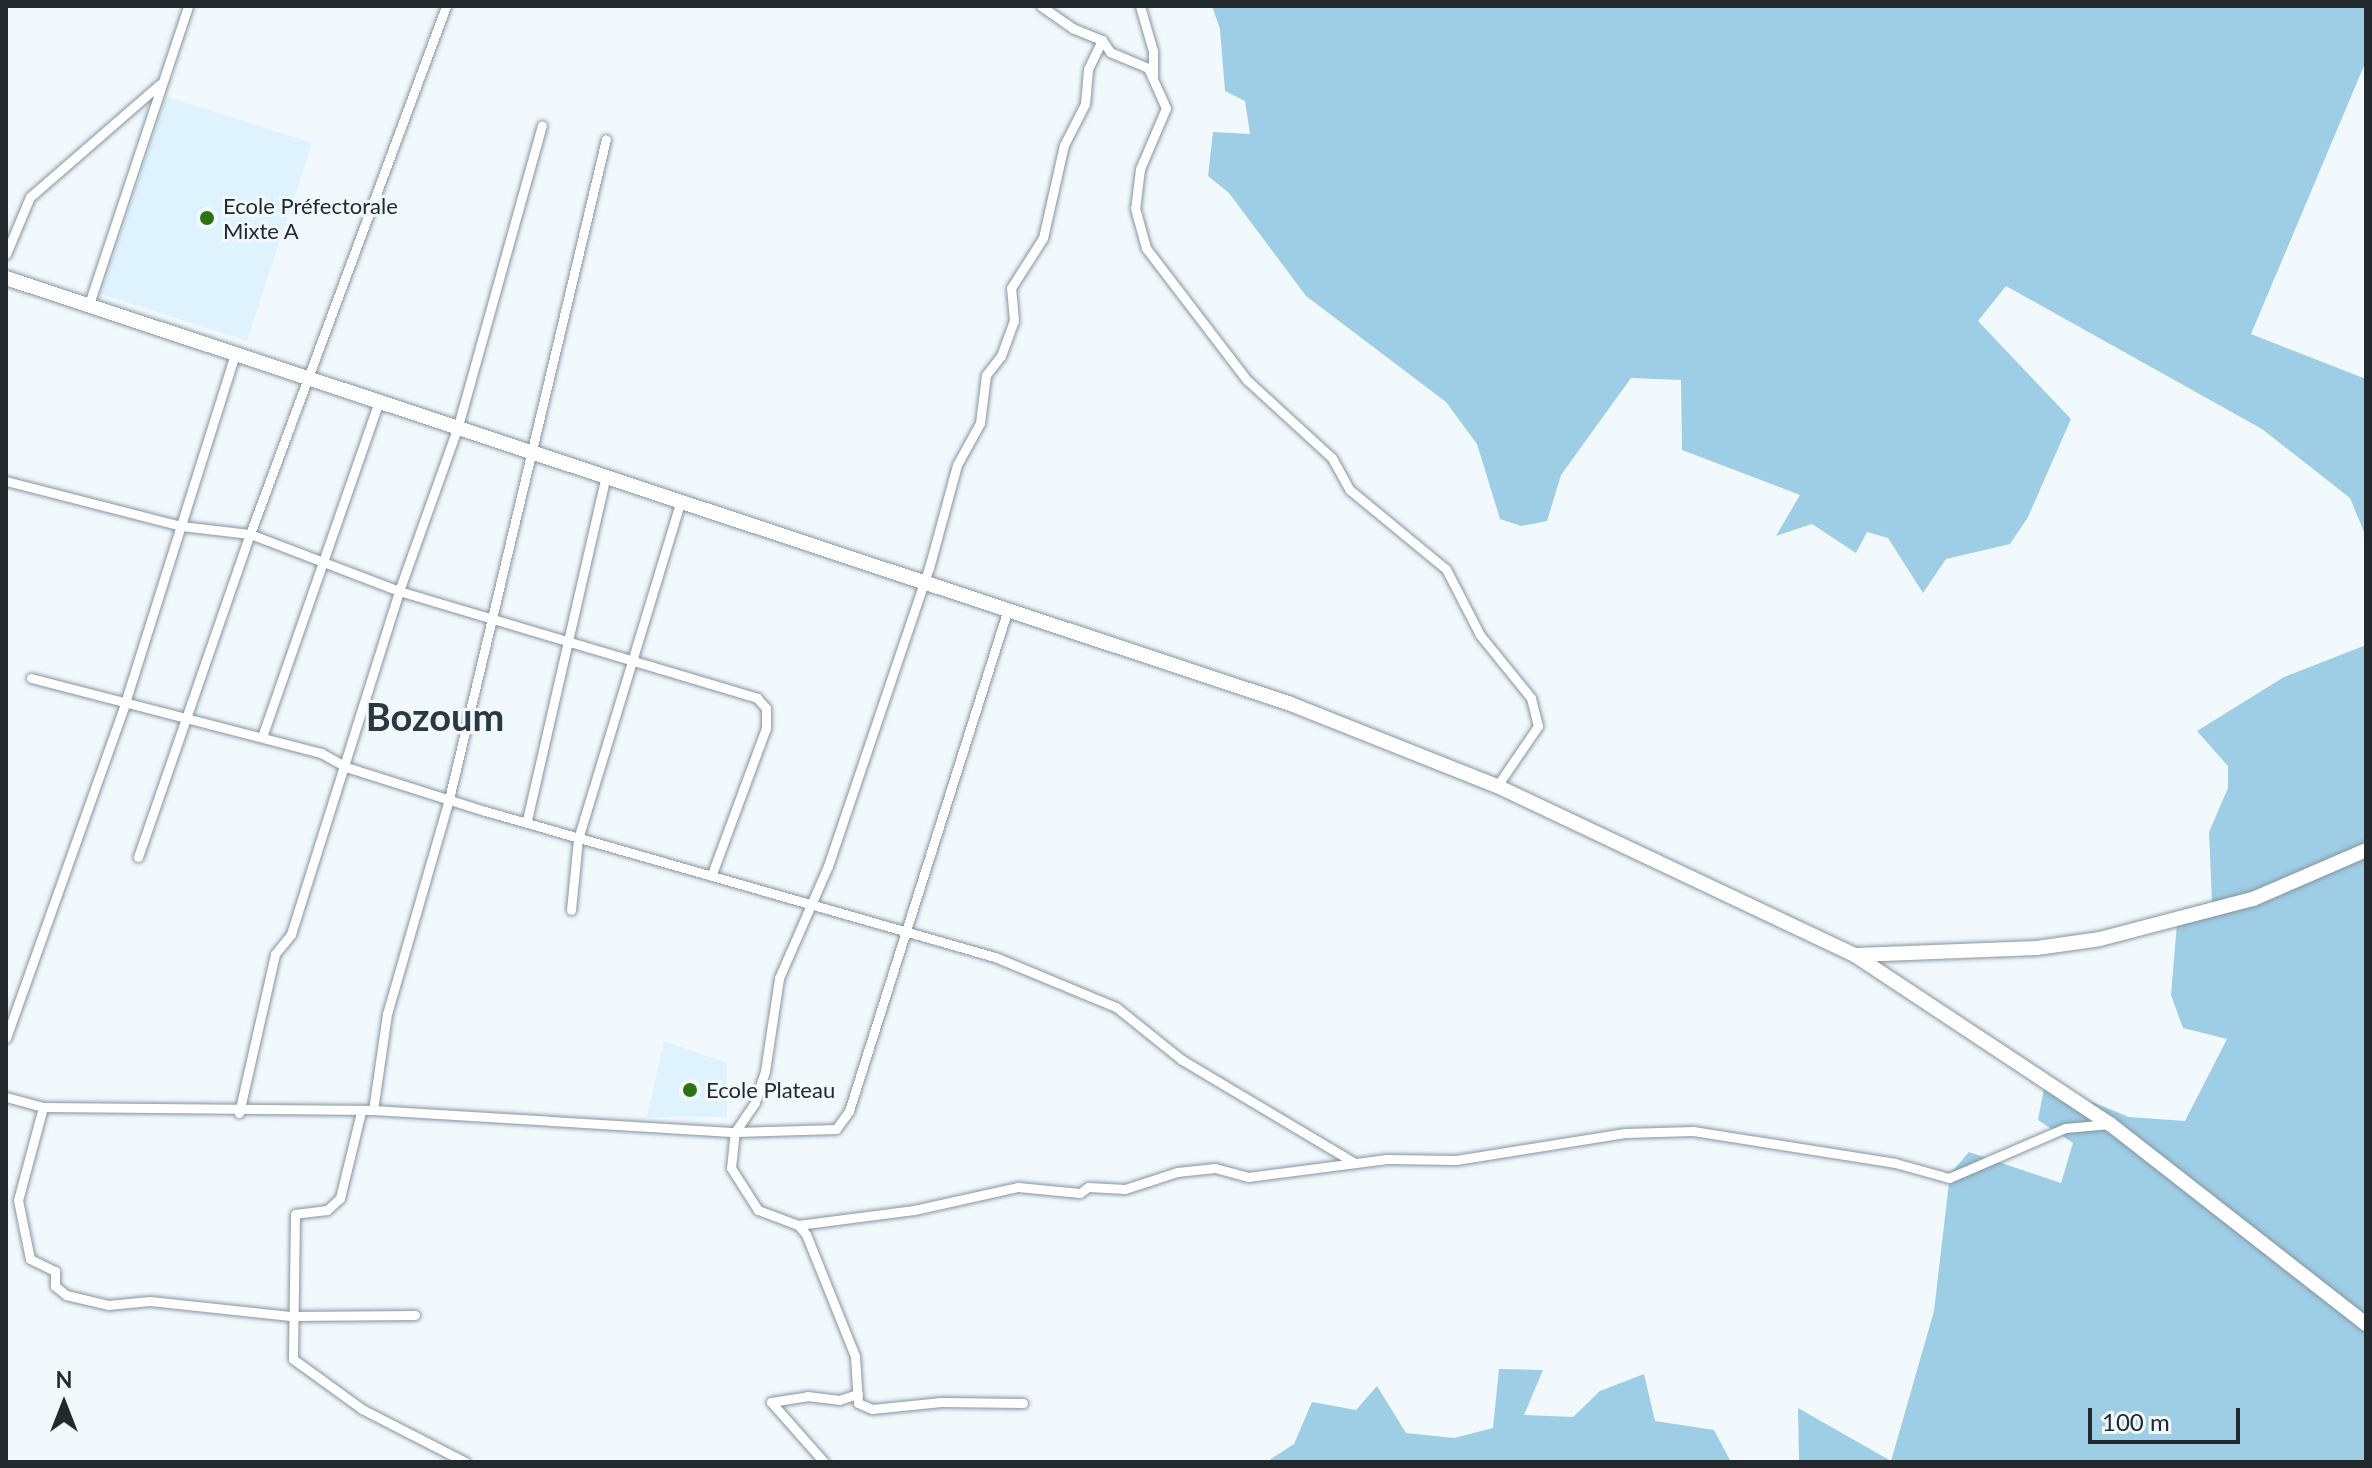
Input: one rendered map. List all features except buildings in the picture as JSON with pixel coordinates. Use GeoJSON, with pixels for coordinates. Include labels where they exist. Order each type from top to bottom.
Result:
{"type":"FeatureCollection","features":[{"type":"Feature","properties":{"kind":"main road"},"geometry":{"type":"LineString","coordinates":[[6,278],[308,375],[924,581],[1007,612],[1291,704],[1497,786],[1856,956],[2110,1124],[2366,1324]]}},
{"type":"Feature","properties":{"kind":"main road"},"geometry":{"type":"LineString","coordinates":[[1856,956],[2037,948],[2100,939],[2253,899],[2366,850]]}},
{"type":"Feature","properties":{"kind":"street"},"geometry":{"type":"LineString","coordinates":[[89,304],[188,6]]}},
{"type":"Feature","properties":{"kind":"street"},"geometry":{"type":"LineString","coordinates":[[138,857],[250,534],[446,6]]}},
{"type":"Feature","properties":{"kind":"street"},"geometry":{"type":"LineString","coordinates":[[1041,6],[1072,28],[1102,40],[1110,52],[1148,68],[1166,108],[1140,169],[1135,208],[1146,248],[1247,380],[1332,458],[1350,490],[1446,569],[1480,635],[1522,685],[1538,726],[1497,786]]}},
{"type":"Feature","properties":{"kind":"street"},"geometry":{"type":"LineString","coordinates":[[1140,6],[1153,51],[1152,80]]}},
{"type":"Feature","properties":{"kind":"street"},"geometry":{"type":"LineString","coordinates":[[1102,40],[1088,69],[1085,104],[1064,145],[1043,238],[1011,288],[1014,321],[1001,356],[986,375],[980,423],[957,465],[924,581],[812,902],[776,988],[771,1037],[755,1102],[735,1132],[731,1168],[758,1210],[798,1225],[914,1210],[1018,1187],[1080,1193],[1088,1187],[1152,1184],[1177,1172],[1215,1168],[1248,1177],[1353,1162],[1456,1160],[1625,1133],[1693,1131],[1895,1163],[1949,1178],[2065,1128],[2110,1124]]}},
{"type":"Feature","properties":{"kind":"street"},"geometry":{"type":"LineString","coordinates":[[6,254],[30,197],[163,81]]}},
{"type":"Feature","properties":{"kind":"street"},"geometry":{"type":"LineString","coordinates":[[239,1113],[275,954],[291,934],[399,591],[458,426],[542,126]]}},
{"type":"Feature","properties":{"kind":"street"},"geometry":{"type":"LineString","coordinates":[[373,1110],[387,1014],[449,799],[606,139]]}},
{"type":"Feature","properties":{"kind":"street"},"geometry":{"type":"LineString","coordinates":[[6,1038],[124,706],[235,353]]}},
{"type":"Feature","properties":{"kind":"street"},"geometry":{"type":"LineString","coordinates":[[262,737],[380,399]]}},
{"type":"Feature","properties":{"kind":"street"},"geometry":{"type":"LineString","coordinates":[[527,820],[566,638],[606,474]]}},
{"type":"Feature","properties":{"kind":"street"},"geometry":{"type":"LineString","coordinates":[[6,481],[181,526],[250,534],[399,591],[749,693],[766,708],[763,740],[712,874]]}},
{"type":"Feature","properties":{"kind":"street"},"geometry":{"type":"LineString","coordinates":[[571,910],[578,839],[681,500]]}},
{"type":"Feature","properties":{"kind":"street"},"geometry":{"type":"LineString","coordinates":[[6,1097],[43,1107],[239,1113],[373,1110],[735,1132],[836,1129],[849,1111],[1007,612]]}},
{"type":"Feature","properties":{"kind":"street"},"geometry":{"type":"LineString","coordinates":[[31,678],[124,706],[321,753],[346,767],[527,820],[578,839],[909,928],[1104,1000],[1182,1060],[1353,1162]]}},
{"type":"Feature","properties":{"kind":"street"},"geometry":{"type":"LineString","coordinates":[[43,1107],[18,1200],[30,1259],[55,1271],[55,1286],[81,1300],[108,1305],[150,1301],[290,1316],[415,1315]]}},
{"type":"Feature","properties":{"kind":"street"},"geometry":{"type":"LineString","coordinates":[[361,1112],[340,1198],[327,1210],[295,1214],[290,1316],[293,1359],[362,1409],[465,1462]]}},
{"type":"Feature","properties":{"kind":"street"},"geometry":{"type":"LineString","coordinates":[[798,1225],[855,1356],[858,1403],[872,1409],[941,1402],[1023,1403]]}},
{"type":"Feature","properties":{"kind":"street"},"geometry":{"type":"LineString","coordinates":[[824,1462],[771,1402],[807,1396],[839,1400],[858,1394]]}},
{"type":"Feature","properties":{"kind":"shaded area"},"geometry":{"type":"Polygon","coordinates":[[[1212,6],[2366,6],[2366,61],[2251,334],[2366,379],[2366,537],[2350,498],[2262,429],[2006,286],[1978,321],[2071,419],[2028,517],[2010,544],[1946,559],[1923,593],[1888,538],[1867,532],[1856,553],[1812,524],[1776,536],[1800,495],[1682,450],[1681,380],[1631,378],[1561,475],[1547,521],[1521,526],[1500,519],[1477,444],[1446,402],[1306,296],[1229,193],[1208,176],[1213,132],[1250,134],[1245,101],[1225,91],[1220,29],[1212,6]]]}},
{"type":"Feature","properties":{"kind":"shaded area","name":"Ecole Préfectorale Mixte A"},"geometry":{"type":"Polygon","coordinates":[[[166,96],[312,143],[247,341],[101,294],[166,96]]]}},
{"type":"Feature","properties":{"kind":"shaded area"},"geometry":{"type":"Polygon","coordinates":[[[2366,645],[2366,1462],[1799,1462],[1798,1408],[1891,1461],[1934,1311],[1950,1174],[1969,1152],[2061,1183],[2073,1143],[2038,1120],[2045,1083],[2129,1117],[2185,1121],[2227,1039],[2183,1028],[2171,995],[2178,911],[2212,902],[2209,832],[2228,788],[2228,766],[2197,731],[2284,677],[2366,645]]]}},
{"type":"Feature","properties":{"kind":"shaded area","name":"Ecole Plateau"},"geometry":{"type":"Polygon","coordinates":[[[664,1041],[727,1063],[727,1117],[647,1117],[664,1041]]]}},
{"type":"Feature","properties":{"kind":"shaded area"},"geometry":{"type":"Polygon","coordinates":[[[1499,1369],[1543,1370],[1524,1415],[1573,1417],[1600,1391],[1644,1374],[1655,1421],[1714,1430],[1731,1462],[1266,1462],[1294,1444],[1312,1402],[1356,1410],[1377,1386],[1406,1433],[1454,1438],[1493,1428],[1499,1369]]]}},
{"type":"Feature","properties":{"kind":"place","name":"Ecole Préfectorale Mixte A"},"geometry":{"type":"Point","coordinates":[207,218]}},
{"type":"Feature","properties":{"kind":"place","name":"Ecole Plateau"},"geometry":{"type":"Point","coordinates":[690,1090]}},
{"type":"Feature","properties":{"kind":"district","name":"Bozoum"},"geometry":{"type":"Point","coordinates":[435,717]}}]}
